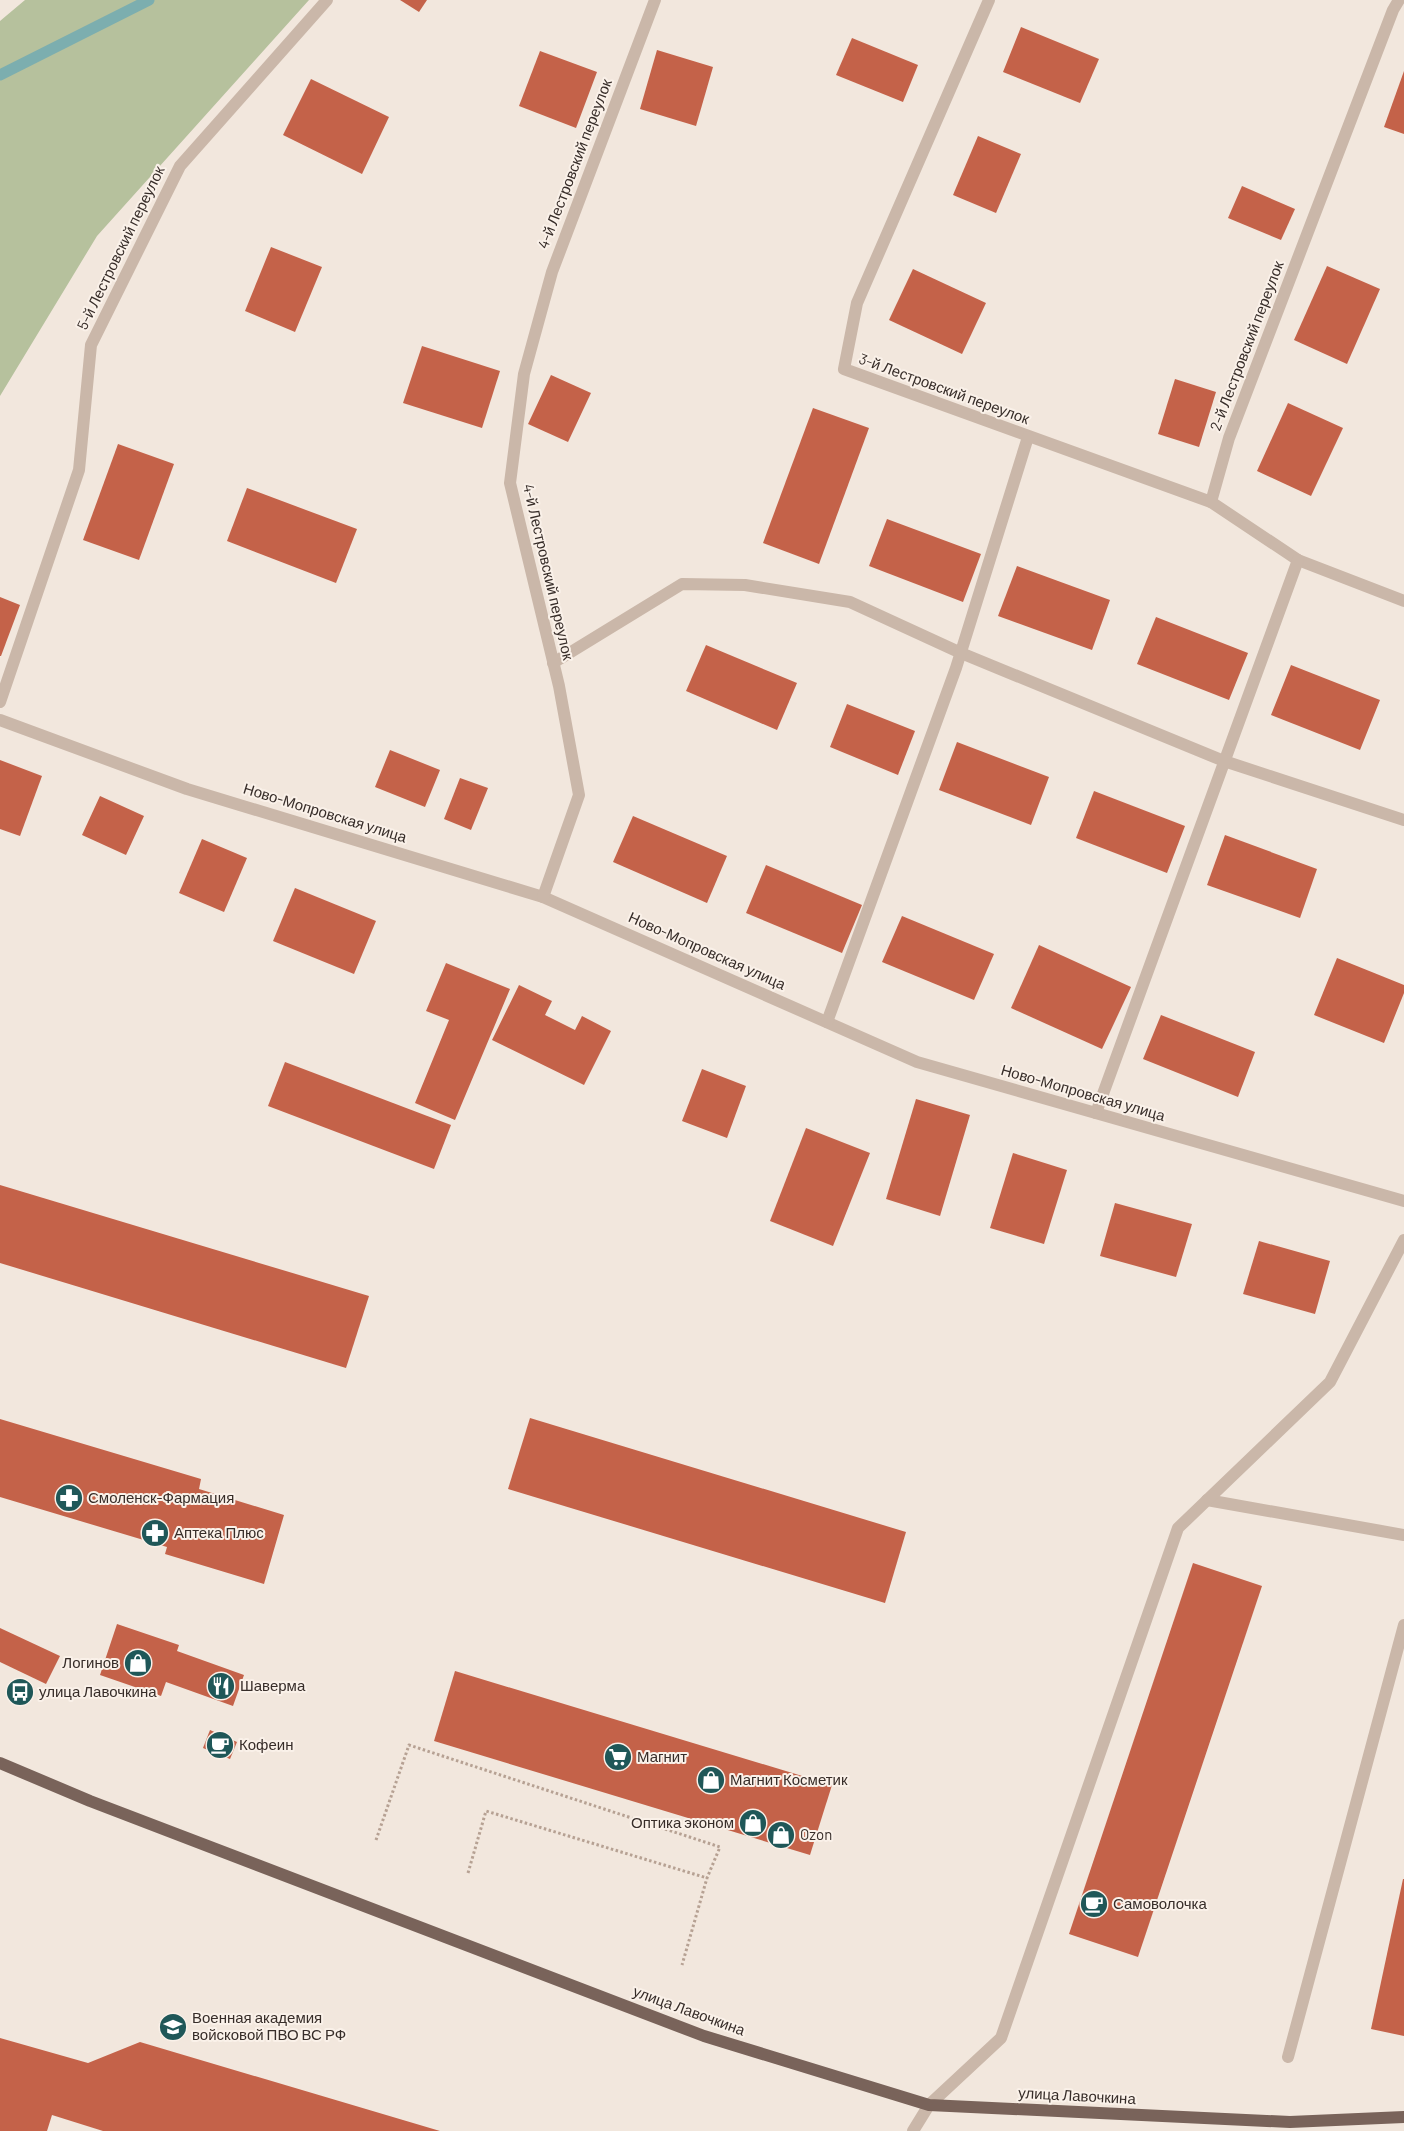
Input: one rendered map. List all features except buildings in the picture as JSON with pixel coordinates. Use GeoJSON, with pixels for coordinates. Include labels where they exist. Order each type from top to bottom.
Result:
{"type":"FeatureCollection","features":[{"type":"Feature","properties":{"kind":"main road","name":"улица Лавочкина"},"geometry":{"type":"LineString","coordinates":[[0,1763],[90,1801],[704,2036],[929,2105],[1287,2126],[1404,2116]]}},
{"type":"Feature","properties":{"kind":"street","name":"5-й Лестровский переулок"},"geometry":{"type":"LineString","coordinates":[[0,702],[79,470],[91,345],[180,166],[327,0]]}},
{"type":"Feature","properties":{"kind":"street","name":"4-й Лестровский переулок"},"geometry":{"type":"LineString","coordinates":[[543,897],[579,794],[553,663],[510,483],[524,374],[552,272],[655,0]]}},
{"type":"Feature","properties":{"kind":"street","name":"3-й Лестровский переулок"},"geometry":{"type":"LineString","coordinates":[[989,0],[857,304],[844,369],[1211,502]]}},
{"type":"Feature","properties":{"kind":"street","name":"2-й Лестровский переулок"},"geometry":{"type":"LineString","coordinates":[[1211,502],[1232,428],[1399,0]]}},
{"type":"Feature","properties":{"kind":"street"},"geometry":{"type":"LineString","coordinates":[[827,1022],[961,653],[1028,437]]}},
{"type":"Feature","properties":{"kind":"street"},"geometry":{"type":"LineString","coordinates":[[1211,502],[1298,560],[1404,601]]}},
{"type":"Feature","properties":{"kind":"street"},"geometry":{"type":"LineString","coordinates":[[1096,1113],[1298,560]]}},
{"type":"Feature","properties":{"kind":"street"},"geometry":{"type":"LineString","coordinates":[[553,663],[682,584],[744,585],[850,602],[961,653],[1224,761],[1404,820]]}},
{"type":"Feature","properties":{"kind":"street","name":"Ново-Мопровская улица"},"geometry":{"type":"LineString","coordinates":[[0,720],[187,788],[543,897],[917,1062],[1404,1201]]}},
{"type":"Feature","properties":{"kind":"street"},"geometry":{"type":"LineString","coordinates":[[913,2131],[929,2105],[1001,2038],[1178,1528],[1330,1382],[1404,1240]]}},
{"type":"Feature","properties":{"kind":"street"},"geometry":{"type":"LineString","coordinates":[[1207,1500],[1404,1535]]}},
{"type":"Feature","properties":{"kind":"street"},"geometry":{"type":"LineString","coordinates":[[1288,2056],[1404,1625]]}},
{"type":"Feature","properties":{"kind":"path"},"geometry":{"type":"LineString","coordinates":[[376,1840],[409,1745],[720,1847],[707,1878],[682,1965]]}},
{"type":"Feature","properties":{"kind":"path"},"geometry":{"type":"LineString","coordinates":[[468,1873],[486,1811],[707,1878]]}},
{"type":"Feature","properties":{"kind":"green space"},"geometry":{"type":"Polygon","coordinates":[[[25,0],[309,0],[97,236],[0,396],[0,21],[25,0]]]}},
{"type":"Feature","properties":{"kind":"waterway"},"geometry":{"type":"LineString","coordinates":[[0,75],[149,0]]}},
{"type":"Feature","properties":{"kind":"place","name":"Смоленск-Фармация"},"geometry":{"type":"Point","coordinates":[69,1498]}},
{"type":"Feature","properties":{"kind":"place","name":"Аптека Плюс"},"geometry":{"type":"Point","coordinates":[155,1533]}},
{"type":"Feature","properties":{"kind":"place","name":"Логинов"},"geometry":{"type":"Point","coordinates":[138,1663]}},
{"type":"Feature","properties":{"kind":"place","name":"Шаверма"},"geometry":{"type":"Point","coordinates":[221,1686]}},
{"type":"Feature","properties":{"kind":"place","name":"улица Лавочкина"},"geometry":{"type":"Point","coordinates":[20,1692]}},
{"type":"Feature","properties":{"kind":"place","name":"Кофеин"},"geometry":{"type":"Point","coordinates":[220,1745]}},
{"type":"Feature","properties":{"kind":"place","name":"Магнит"},"geometry":{"type":"Point","coordinates":[618,1757]}},
{"type":"Feature","properties":{"kind":"place","name":"Магнит Косметик"},"geometry":{"type":"Point","coordinates":[711,1780]}},
{"type":"Feature","properties":{"kind":"place","name":"Оптика эконом"},"geometry":{"type":"Point","coordinates":[753,1823]}},
{"type":"Feature","properties":{"kind":"place","name":"Ozon"},"geometry":{"type":"Point","coordinates":[781,1835]}},
{"type":"Feature","properties":{"kind":"place","name":"Самоволочка"},"geometry":{"type":"Point","coordinates":[1094,1904]}},
{"type":"Feature","properties":{"kind":"place","name":"Военная академия войсковой ПВО ВС РФ"},"geometry":{"type":"Point","coordinates":[173,2027]}}]}
